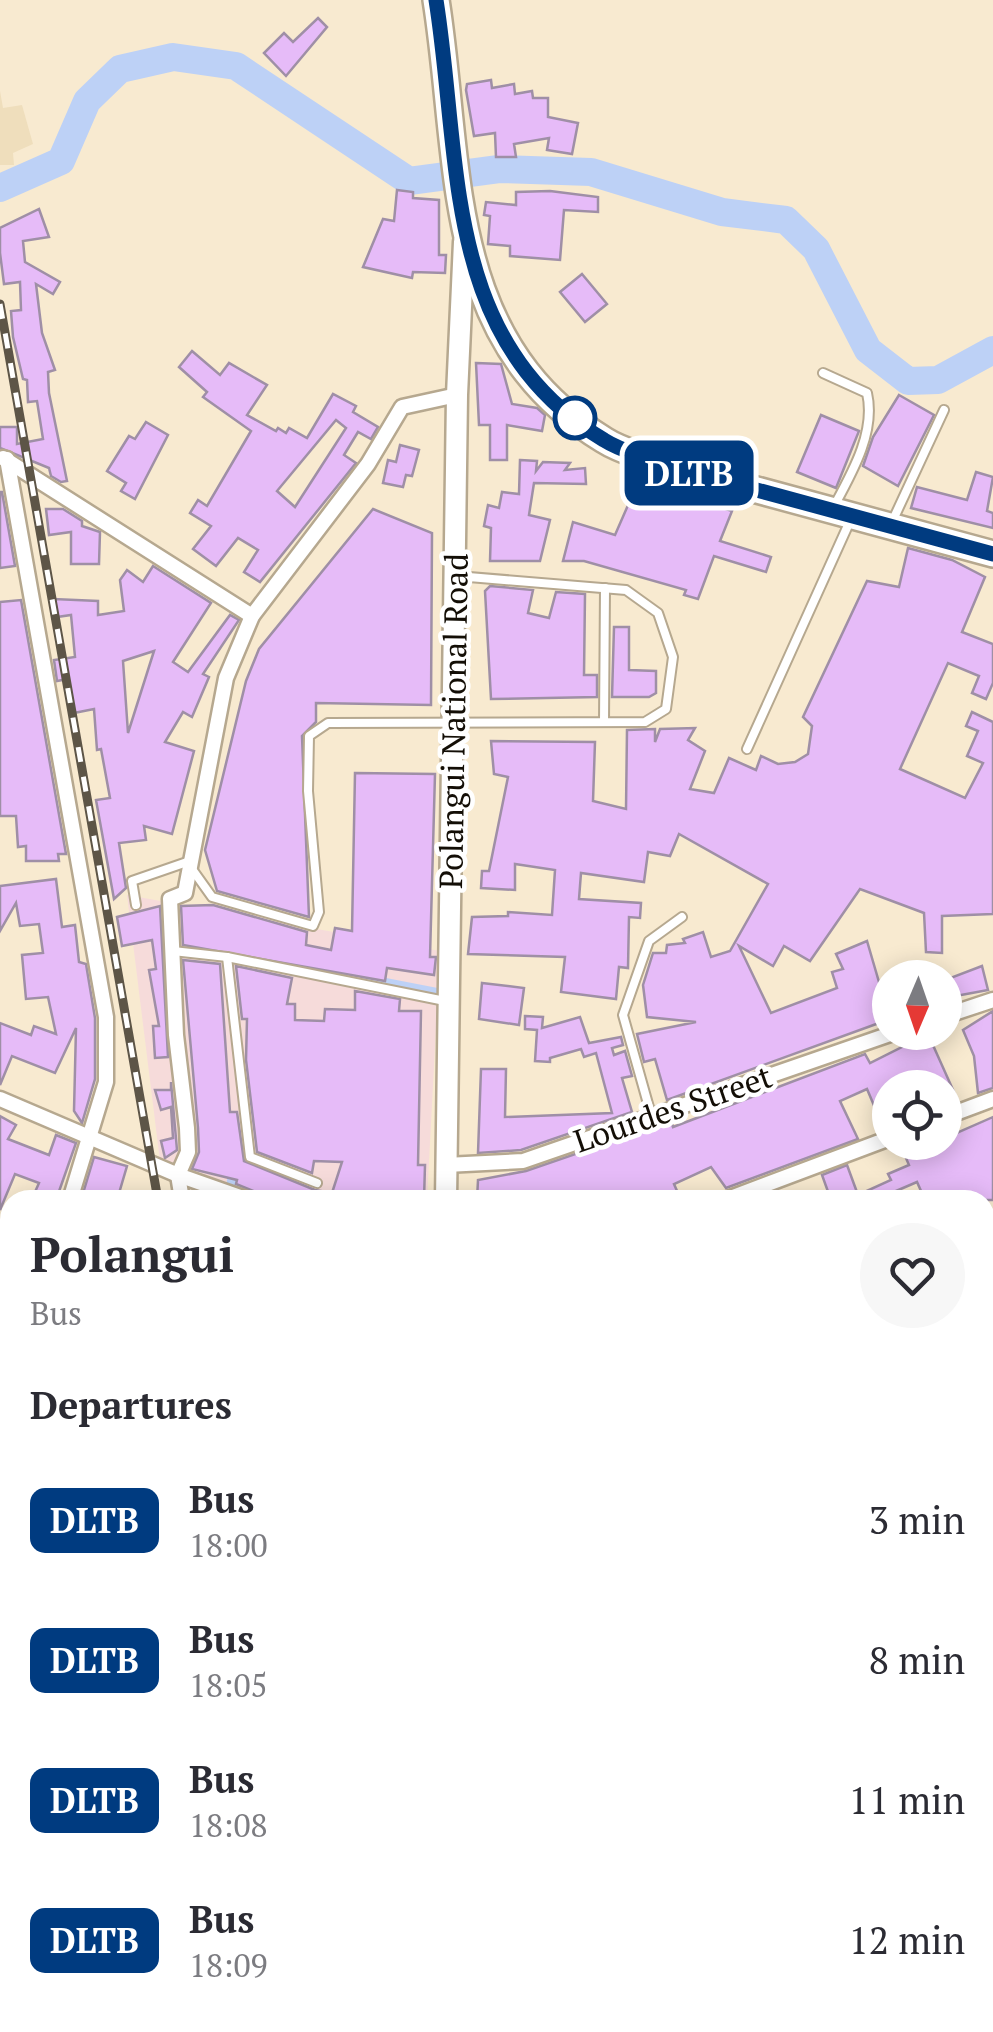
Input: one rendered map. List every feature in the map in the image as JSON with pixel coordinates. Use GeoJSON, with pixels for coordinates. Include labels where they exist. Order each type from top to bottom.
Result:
{"type":"FeatureCollection","features":[{"type":"Feature","properties":{"kind":"highway"},"geometry":{"type":"LineString","coordinates":[[436,0],[464,242],[506,340],[546,392],[608,443],[661,464],[993,554]]}},
{"type":"Feature","properties":{"kind":"main road","name":"Polangui National Road"},"geometry":{"type":"LineString","coordinates":[[446,1190],[457,395],[464,242]]}},
{"type":"Feature","properties":{"kind":"street"},"geometry":{"type":"LineString","coordinates":[[180,1190],[178,1175],[188,1152],[170,899],[185,893],[226,678],[252,616],[358,478],[402,407],[457,395]]}},
{"type":"Feature","properties":{"kind":"street"},"geometry":{"type":"LineString","coordinates":[[3,458],[252,616]]}},
{"type":"Feature","properties":{"kind":"street"},"geometry":{"type":"LineString","coordinates":[[3,458],[106,1016],[106,1082],[73,1190]]}},
{"type":"Feature","properties":{"kind":"street"},"geometry":{"type":"LineString","coordinates":[[962,1010],[993,1000]]}},
{"type":"Feature","properties":{"kind":"street","name":"Lourdes Street"},"geometry":{"type":"LineString","coordinates":[[446,1164],[523,1161],[872,1040]]}},
{"type":"Feature","properties":{"kind":"street"},"geometry":{"type":"LineString","coordinates":[[962,1111],[993,1099]]}},
{"type":"Feature","properties":{"kind":"street"},"geometry":{"type":"LineString","coordinates":[[0,1100],[221,1190]]}},
{"type":"Feature","properties":{"kind":"street"},"geometry":{"type":"LineString","coordinates":[[752,1190],[872,1145]]}},
{"type":"Feature","properties":{"kind":"lane"},"geometry":{"type":"LineString","coordinates":[[747,749],[841,514],[872,414],[866,392],[823,373]]}},
{"type":"Feature","properties":{"kind":"lane"},"geometry":{"type":"LineString","coordinates":[[890,526],[944,410]]}},
{"type":"Feature","properties":{"kind":"lane"},"geometry":{"type":"LineString","coordinates":[[136,905],[132,881],[188,862],[212,897],[313,926],[319,912],[308,791],[309,736],[328,723],[646,722],[666,709],[674,658],[658,613],[626,590],[457,576]]}},
{"type":"Feature","properties":{"kind":"lane"},"geometry":{"type":"LineString","coordinates":[[604,722],[605,588]]}},
{"type":"Feature","properties":{"kind":"lane"},"geometry":{"type":"LineString","coordinates":[[652,1118],[624,1015],[649,941],[682,917]]}},
{"type":"Feature","properties":{"kind":"lane"},"geometry":{"type":"LineString","coordinates":[[173,950],[228,957],[450,1002]]}},
{"type":"Feature","properties":{"kind":"lane"},"geometry":{"type":"LineString","coordinates":[[228,957],[250,1156],[317,1183]]}},
{"type":"Feature","properties":{"kind":"shaded area"},"geometry":{"type":"Polygon","coordinates":[[[0,91],[3,108],[22,105],[33,144],[13,153],[14,165],[0,165],[0,91]]]}},
{"type":"Feature","properties":{"kind":"shaded area"},"geometry":{"type":"Polygon","coordinates":[[[127,895],[440,951],[428,1190],[228,1190],[160,1161],[127,895]]]}},
{"type":"Feature","properties":{"kind":"building"},"geometry":{"type":"Polygon","coordinates":[[[318,18],[327,27],[286,76],[264,53],[284,33],[293,42],[318,18]]]}},
{"type":"Feature","properties":{"kind":"building"},"geometry":{"type":"Polygon","coordinates":[[[491,80],[492,88],[514,84],[515,94],[532,91],[533,98],[548,98],[548,117],[578,123],[572,154],[547,150],[549,138],[514,144],[516,157],[496,157],[495,133],[474,136],[466,90],[467,84],[491,80]]]}},
{"type":"Feature","properties":{"kind":"building"},"geometry":{"type":"Polygon","coordinates":[[[397,190],[413,192],[413,198],[439,200],[439,255],[446,255],[445,273],[413,272],[412,278],[363,267],[383,219],[394,221],[397,190]]]}},
{"type":"Feature","properties":{"kind":"building"},"geometry":{"type":"Polygon","coordinates":[[[550,191],[598,197],[598,212],[564,210],[560,260],[510,256],[510,246],[488,244],[490,216],[484,215],[486,202],[516,205],[516,192],[550,191]]]}},
{"type":"Feature","properties":{"kind":"building"},"geometry":{"type":"Polygon","coordinates":[[[39,209],[49,237],[23,241],[25,262],[60,282],[53,294],[36,284],[42,333],[55,370],[48,372],[49,393],[67,481],[61,482],[51,476],[49,468],[0,448],[0,427],[17,427],[17,444],[43,439],[37,401],[28,402],[27,380],[23,379],[13,337],[11,311],[21,310],[20,282],[4,284],[0,253],[0,228],[39,209]]]}},
{"type":"Feature","properties":{"kind":"building"},"geometry":{"type":"Polygon","coordinates":[[[582,274],[607,304],[585,322],[560,292],[582,274]]]}},
{"type":"Feature","properties":{"kind":"building"},"geometry":{"type":"Polygon","coordinates":[[[192,351],[220,375],[229,363],[267,385],[247,415],[276,431],[278,428],[286,433],[289,428],[307,438],[333,394],[356,406],[353,412],[378,427],[371,439],[358,432],[344,455],[356,463],[260,582],[244,572],[258,550],[238,538],[216,566],[193,549],[211,526],[190,513],[198,500],[207,506],[251,431],[203,397],[207,392],[179,367],[192,351]],[[336,420],[277,491],[295,507],[346,428],[336,420]]]}},
{"type":"Feature","properties":{"kind":"building"},"geometry":{"type":"Polygon","coordinates":[[[476,363],[501,364],[512,404],[537,408],[545,415],[542,431],[507,425],[507,460],[490,460],[490,425],[479,425],[476,363]]]}},
{"type":"Feature","properties":{"kind":"building"},"geometry":{"type":"Polygon","coordinates":[[[899,395],[934,415],[898,486],[863,466],[873,437],[899,395]]]}},
{"type":"Feature","properties":{"kind":"building"},"geometry":{"type":"Polygon","coordinates":[[[821,415],[859,431],[836,488],[797,472],[821,415]]]}},
{"type":"Feature","properties":{"kind":"building"},"geometry":{"type":"Polygon","coordinates":[[[146,422],[168,435],[135,499],[121,491],[126,483],[107,471],[129,436],[135,439],[146,422]]]}},
{"type":"Feature","properties":{"kind":"building"},"geometry":{"type":"Polygon","coordinates":[[[400,445],[419,450],[412,476],[406,475],[403,487],[383,483],[388,460],[396,462],[400,445]]]}},
{"type":"Feature","properties":{"kind":"building"},"geometry":{"type":"Polygon","coordinates":[[[520,460],[537,461],[536,471],[543,462],[570,463],[565,470],[585,468],[586,484],[534,483],[529,515],[550,520],[540,561],[490,561],[491,528],[484,526],[488,505],[499,508],[502,492],[519,494],[520,460]]]}},
{"type":"Feature","properties":{"kind":"building"},"geometry":{"type":"Polygon","coordinates":[[[976,472],[993,477],[987,511],[993,513],[993,528],[911,508],[917,487],[967,500],[976,472]]]}},
{"type":"Feature","properties":{"kind":"building"},"geometry":{"type":"Polygon","coordinates":[[[639,480],[732,511],[720,541],[771,557],[766,572],[714,556],[698,599],[684,595],[686,590],[584,561],[563,561],[573,522],[615,535],[639,480]]]}},
{"type":"Feature","properties":{"kind":"building"},"geometry":{"type":"Polygon","coordinates":[[[0,492],[15,566],[0,568],[0,492]]]}},
{"type":"Feature","properties":{"kind":"building"},"geometry":{"type":"Polygon","coordinates":[[[46,509],[63,509],[82,521],[82,526],[100,532],[99,564],[71,564],[71,532],[49,535],[46,509]]]}},
{"type":"Feature","properties":{"kind":"building"},"geometry":{"type":"Polygon","coordinates":[[[373,509],[432,533],[431,705],[316,703],[316,722],[302,736],[309,917],[217,891],[205,850],[246,681],[259,649],[373,509]]]}},
{"type":"Feature","properties":{"kind":"building"},"geometry":{"type":"Polygon","coordinates":[[[908,548],[952,560],[985,577],[962,632],[993,644],[993,683],[986,699],[972,693],[979,676],[948,663],[900,769],[965,798],[983,763],[967,756],[978,731],[966,726],[972,712],[993,722],[993,914],[942,916],[942,953],[926,952],[924,913],[860,889],[810,961],[784,946],[773,966],[739,946],[771,1013],[837,988],[832,972],[843,969],[836,954],[867,941],[873,960],[872,1026],[667,1100],[655,1059],[644,1062],[637,1034],[696,1022],[647,1017],[643,985],[653,953],[666,953],[667,945],[685,943],[683,939],[703,932],[711,957],[730,951],[768,884],[679,834],[670,856],[648,852],[644,882],[581,873],[579,899],[641,903],[640,918],[629,917],[628,968],[619,967],[616,999],[561,992],[565,957],[468,954],[472,917],[508,916],[508,912],[552,915],[555,870],[515,864],[515,890],[481,888],[482,871],[489,871],[508,777],[494,774],[491,741],[595,742],[593,801],[626,809],[627,730],[655,729],[655,742],[660,729],[695,728],[688,740],[705,751],[690,789],[714,793],[729,758],[756,770],[761,756],[778,764],[795,762],[808,754],[812,726],[803,717],[867,581],[899,587],[908,548]]]}},
{"type":"Feature","properties":{"kind":"building"},"geometry":{"type":"Polygon","coordinates":[[[153,566],[211,603],[173,662],[188,672],[230,615],[239,620],[203,674],[209,677],[192,717],[183,712],[165,742],[194,751],[172,834],[144,826],[146,840],[119,843],[126,888],[114,899],[96,800],[110,798],[101,749],[97,750],[94,709],[74,713],[68,679],[57,681],[54,660],[75,657],[71,615],[57,617],[54,599],[98,601],[98,615],[124,611],[120,580],[127,570],[143,582],[153,566]],[[154,651],[123,661],[128,733],[154,651]]]}},
{"type":"Feature","properties":{"kind":"building"},"geometry":{"type":"Polygon","coordinates":[[[490,586],[533,590],[528,613],[549,618],[556,592],[585,594],[584,675],[597,675],[597,697],[491,699],[485,591],[490,586]]]}},
{"type":"Feature","properties":{"kind":"building"},"geometry":{"type":"Polygon","coordinates":[[[21,600],[66,854],[58,854],[59,861],[26,861],[26,846],[18,847],[16,816],[0,816],[0,602],[21,600]]]}},
{"type":"Feature","properties":{"kind":"building"},"geometry":{"type":"Polygon","coordinates":[[[614,627],[629,627],[629,670],[656,671],[656,693],[649,697],[612,697],[614,627]]]}},
{"type":"Feature","properties":{"kind":"building"},"geometry":{"type":"Polygon","coordinates":[[[355,773],[435,774],[430,957],[436,957],[434,975],[387,968],[385,981],[183,945],[181,906],[213,905],[307,932],[306,945],[331,950],[335,928],[352,931],[355,773]]]}},
{"type":"Feature","properties":{"kind":"building"},"geometry":{"type":"Polygon","coordinates":[[[56,879],[62,927],[75,925],[79,962],[86,964],[95,1018],[95,1079],[82,1123],[74,1111],[76,1028],[55,1073],[12,1056],[0,1085],[0,1023],[31,1035],[34,1026],[56,1034],[48,997],[26,999],[22,955],[43,953],[39,924],[20,926],[16,903],[0,931],[0,886],[56,879]]]}},
{"type":"Feature","properties":{"kind":"building"},"geometry":{"type":"Polygon","coordinates":[[[160,906],[168,1057],[155,1058],[153,1026],[159,1026],[149,970],[156,969],[152,940],[122,946],[117,917],[160,906]]]}},
{"type":"Feature","properties":{"kind":"building"},"geometry":{"type":"Polygon","coordinates":[[[183,960],[220,964],[230,1112],[237,1112],[244,1161],[315,1190],[251,1190],[236,1184],[237,1180],[192,1169],[199,1152],[183,960]]]}},
{"type":"Feature","properties":{"kind":"building"},"geometry":{"type":"Polygon","coordinates":[[[236,966],[292,978],[287,1004],[295,1004],[295,1020],[324,1021],[325,1009],[355,1010],[355,991],[400,999],[399,1011],[421,1011],[418,1165],[425,1165],[424,1190],[333,1190],[342,1162],[314,1161],[312,1173],[257,1152],[246,1060],[247,1019],[242,1019],[236,966]]]}},
{"type":"Feature","properties":{"kind":"building"},"geometry":{"type":"Polygon","coordinates":[[[982,966],[988,990],[962,995],[962,974],[982,966]]]}},
{"type":"Feature","properties":{"kind":"building"},"geometry":{"type":"Polygon","coordinates":[[[482,983],[524,988],[519,1025],[479,1019],[482,983]]]}},
{"type":"Feature","properties":{"kind":"building"},"geometry":{"type":"Polygon","coordinates":[[[993,1011],[993,1088],[978,1093],[974,1056],[963,1030],[993,1011]]]}},
{"type":"Feature","properties":{"kind":"building"},"geometry":{"type":"Polygon","coordinates":[[[525,1016],[543,1017],[542,1028],[580,1017],[589,1043],[621,1037],[623,1045],[612,1048],[614,1055],[625,1051],[632,1076],[622,1078],[632,1112],[521,1150],[478,1153],[481,1069],[506,1069],[505,1117],[612,1113],[596,1053],[584,1057],[581,1049],[550,1058],[550,1062],[535,1061],[537,1030],[525,1029],[525,1016]]]}},
{"type":"Feature","properties":{"kind":"building"},"geometry":{"type":"Polygon","coordinates":[[[896,1050],[935,1050],[944,1070],[872,1070],[872,1101],[867,1089],[840,1101],[858,1139],[726,1188],[711,1167],[674,1184],[677,1190],[478,1190],[478,1180],[526,1171],[671,1121],[673,1127],[865,1054],[870,1063],[896,1050]]]}},
{"type":"Feature","properties":{"kind":"building"},"geometry":{"type":"Polygon","coordinates":[[[171,1082],[177,1150],[165,1158],[161,1141],[173,1138],[171,1107],[161,1110],[155,1090],[171,1090],[171,1082]]]}},
{"type":"Feature","properties":{"kind":"building"},"geometry":{"type":"Polygon","coordinates":[[[0,1116],[16,1125],[8,1139],[49,1155],[56,1135],[76,1143],[60,1190],[36,1190],[39,1183],[15,1174],[8,1190],[0,1190],[0,1116]]]}},
{"type":"Feature","properties":{"kind":"building"},"geometry":{"type":"Polygon","coordinates":[[[993,1117],[993,1190],[921,1190],[917,1182],[898,1190],[869,1190],[891,1180],[888,1174],[909,1165],[907,1160],[962,1160],[962,1131],[993,1117]]]}},
{"type":"Feature","properties":{"kind":"building"},"geometry":{"type":"Polygon","coordinates":[[[94,1157],[127,1166],[120,1190],[84,1190],[94,1157]]]}},
{"type":"Feature","properties":{"kind":"building"},"geometry":{"type":"Polygon","coordinates":[[[847,1165],[856,1190],[827,1190],[822,1175],[847,1165]]]}},
{"type":"Feature","properties":{"kind":"waterway"},"geometry":{"type":"LineString","coordinates":[[0,188],[61,161],[87,101],[120,69],[173,57],[236,66],[409,181],[499,169],[591,172],[722,212],[786,220],[816,249],[868,350],[908,381],[938,380],[993,350]]}},
{"type":"Feature","properties":{"kind":"waterway"},"geometry":{"type":"LineString","coordinates":[[368,982],[440,996]]}},
{"type":"Feature","properties":{"kind":"waterway"},"geometry":{"type":"LineString","coordinates":[[233,1190],[237,1161]]}},
{"type":"Feature","properties":{"kind":"railway"},"geometry":{"type":"LineString","coordinates":[[0,304],[156,1190]]}},
{"type":"Feature","properties":{"kind":"bus line","name":"DLTB"},"geometry":{"type":"LineString","coordinates":[[436,0],[448,74],[464,242],[476,278],[506,340],[546,392],[608,443],[661,464],[993,554]]}}]}
